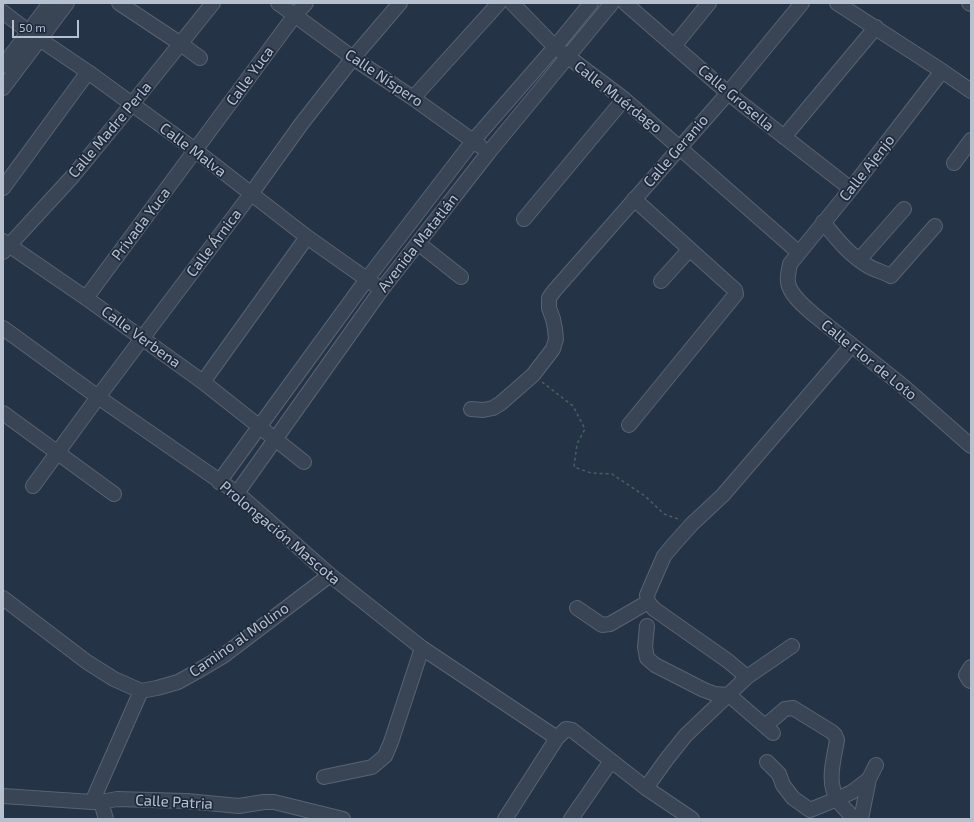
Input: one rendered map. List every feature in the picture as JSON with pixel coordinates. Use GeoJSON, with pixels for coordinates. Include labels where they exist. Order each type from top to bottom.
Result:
{"type":"FeatureCollection","features":[{"type":"Feature","properties":{"kind":"street"},"geometry":{"type":"LineString","coordinates":[[3,88],[34,36],[50,3]]}},
{"type":"Feature","properties":{"kind":"street"},"geometry":{"type":"LineString","coordinates":[[3,66],[67,3]]}},
{"type":"Feature","properties":{"kind":"street","name":"Calle Madre Perla"},"geometry":{"type":"LineString","coordinates":[[5,246],[72,177],[213,3]]}},
{"type":"Feature","properties":{"kind":"street","name":"Calle Níspero"},"geometry":{"type":"LineString","coordinates":[[278,3],[489,152]]}},
{"type":"Feature","properties":{"kind":"street","name":"Calle Yuca"},"geometry":{"type":"LineString","coordinates":[[195,150],[295,15],[306,3]]}},
{"type":"Feature","properties":{"kind":"street","name":"Calle Árnica"},"geometry":{"type":"LineString","coordinates":[[33,486],[251,194],[302,123],[400,3]]}},
{"type":"Feature","properties":{"kind":"street"},"geometry":{"type":"LineString","coordinates":[[413,98],[499,3]]}},
{"type":"Feature","properties":{"kind":"street","name":"Calle Muérdago"},"geometry":{"type":"LineString","coordinates":[[512,3],[555,47],[624,99],[680,147],[794,258]]}},
{"type":"Feature","properties":{"kind":"street","name":"Avenida Matatlán"},"geometry":{"type":"LineString","coordinates":[[219,482],[367,279],[473,141],[555,47],[591,3]]}},
{"type":"Feature","properties":{"kind":"street","name":"Avenida Matatlán"},"geometry":{"type":"LineString","coordinates":[[237,493],[382,289],[489,152],[612,3]]}},
{"type":"Feature","properties":{"kind":"street","name":"Calle Grosella"},"geometry":{"type":"LineString","coordinates":[[625,3],[728,93],[851,189]]}},
{"type":"Feature","properties":{"kind":"street"},"geometry":{"type":"LineString","coordinates":[[674,46],[709,3]]}},
{"type":"Feature","properties":{"kind":"street","name":"Calle Geranio"},"geometry":{"type":"LineString","coordinates":[[533,375],[553,349],[556,339],[553,319],[549,308],[549,298],[554,291],[728,93],[802,3]]}},
{"type":"Feature","properties":{"kind":"street"},"geometry":{"type":"LineString","coordinates":[[837,3],[876,27],[971,91]]}},
{"type":"Feature","properties":{"kind":"street"},"geometry":{"type":"LineString","coordinates":[[128,5],[200,58]]}},
{"type":"Feature","properties":{"kind":"street","name":"Calle Malva"},"geometry":{"type":"LineString","coordinates":[[3,12],[34,36],[88,72],[195,150],[307,237],[382,289]]}},
{"type":"Feature","properties":{"kind":"street"},"geometry":{"type":"LineString","coordinates":[[784,137],[876,27]]}},
{"type":"Feature","properties":{"kind":"street","name":"Calle Ajenjo"},"geometry":{"type":"LineString","coordinates":[[794,258],[851,189],[942,71]]}},
{"type":"Feature","properties":{"kind":"street"},"geometry":{"type":"LineString","coordinates":[[3,188],[88,72]]}},
{"type":"Feature","properties":{"kind":"street"},"geometry":{"type":"LineString","coordinates":[[524,219],[624,99]]}},
{"type":"Feature","properties":{"kind":"street"},"geometry":{"type":"LineString","coordinates":[[954,163],[971,140]]}},
{"type":"Feature","properties":{"kind":"street","name":"Privada Yuca"},"geometry":{"type":"LineString","coordinates":[[86,298],[195,150]]}},
{"type":"Feature","properties":{"kind":"street"},"geometry":{"type":"LineString","coordinates":[[629,425],[736,294],[735,290],[634,200]]}},
{"type":"Feature","properties":{"kind":"street"},"geometry":{"type":"LineString","coordinates":[[859,260],[904,209]]}},
{"type":"Feature","properties":{"kind":"street"},"geometry":{"type":"LineString","coordinates":[[823,222],[846,250],[868,266],[891,276],[935,226]]}},
{"type":"Feature","properties":{"kind":"street"},"geometry":{"type":"LineString","coordinates":[[204,382],[307,237]]}},
{"type":"Feature","properties":{"kind":"street"},"geometry":{"type":"LineString","coordinates":[[418,243],[462,277]]}},
{"type":"Feature","properties":{"kind":"street","name":"Calle Verbena"},"geometry":{"type":"LineString","coordinates":[[5,246],[86,298],[204,382],[304,462]]}},
{"type":"Feature","properties":{"kind":"street"},"geometry":{"type":"LineString","coordinates":[[661,281],[689,250]]}},
{"type":"Feature","properties":{"kind":"street","name":"Calle Flor de Loto"},"geometry":{"type":"LineString","coordinates":[[794,258],[788,274],[788,284],[801,303],[904,387],[971,446]]}},
{"type":"Feature","properties":{"kind":"street","name":"Prolongación Mascota"},"geometry":{"type":"LineString","coordinates":[[3,328],[98,397],[237,493],[330,576],[422,648],[557,738]]}},
{"type":"Feature","properties":{"kind":"street"},"geometry":{"type":"LineString","coordinates":[[747,677],[728,661],[654,609],[648,602],[647,595],[664,556],[692,524],[723,495],[852,345]]}},
{"type":"Feature","properties":{"kind":"street"},"geometry":{"type":"LineString","coordinates":[[471,409],[483,410],[493,408],[501,403],[533,375]]}},
{"type":"Feature","properties":{"kind":"street"},"geometry":{"type":"LineString","coordinates":[[3,413],[114,494]]}},
{"type":"Feature","properties":{"kind":"street","name":"Camino al Molino"},"geometry":{"type":"LineString","coordinates":[[141,690],[157,688],[178,682],[196,672],[222,656],[330,576]]}},
{"type":"Feature","properties":{"kind":"street"},"geometry":{"type":"LineString","coordinates":[[3,598],[87,662],[114,679],[141,690],[96,802],[106,819]]}},
{"type":"Feature","properties":{"kind":"street"},"geometry":{"type":"LineString","coordinates":[[576,608],[602,625],[610,624],[648,602]]}},
{"type":"Feature","properties":{"kind":"street"},"geometry":{"type":"LineString","coordinates":[[632,612],[647,626]]}},
{"type":"Feature","properties":{"kind":"street"},"geometry":{"type":"LineString","coordinates":[[647,626],[669,619]]}},
{"type":"Feature","properties":{"kind":"street"},"geometry":{"type":"LineString","coordinates":[[647,626],[645,647],[647,658],[655,665],[704,690],[715,694],[729,695],[769,729],[785,709],[793,708],[836,735],[837,740],[831,773],[832,785],[837,799],[855,819]]}},
{"type":"Feature","properties":{"kind":"street"},"geometry":{"type":"LineString","coordinates":[[646,788],[686,735],[747,677],[792,646]]}},
{"type":"Feature","properties":{"kind":"street"},"geometry":{"type":"LineString","coordinates":[[324,777],[372,767],[384,756],[391,742],[422,648]]}},
{"type":"Feature","properties":{"kind":"street"},"geometry":{"type":"LineString","coordinates":[[971,667],[966,675],[971,681]]}},
{"type":"Feature","properties":{"kind":"street"},"geometry":{"type":"LineString","coordinates":[[505,819],[557,738],[566,729],[572,730],[646,788],[692,819]]}},
{"type":"Feature","properties":{"kind":"street"},"geometry":{"type":"LineString","coordinates":[[571,819],[611,761]]}},
{"type":"Feature","properties":{"kind":"street"},"geometry":{"type":"LineString","coordinates":[[767,762],[778,774],[783,785],[793,798],[809,814],[852,792],[869,779]]}},
{"type":"Feature","properties":{"kind":"street"},"geometry":{"type":"LineString","coordinates":[[861,819],[869,779],[876,765]]}},
{"type":"Feature","properties":{"kind":"street","name":"Calle Patria"},"geometry":{"type":"LineString","coordinates":[[3,796],[96,802],[117,799],[186,801],[239,806],[274,802],[343,819]]}},
{"type":"Feature","properties":{"kind":"path"},"geometry":{"type":"LineString","coordinates":[[533,375],[573,406],[585,429],[577,444],[574,467],[591,473],[612,474],[645,496],[664,514],[692,524]]}}]}
